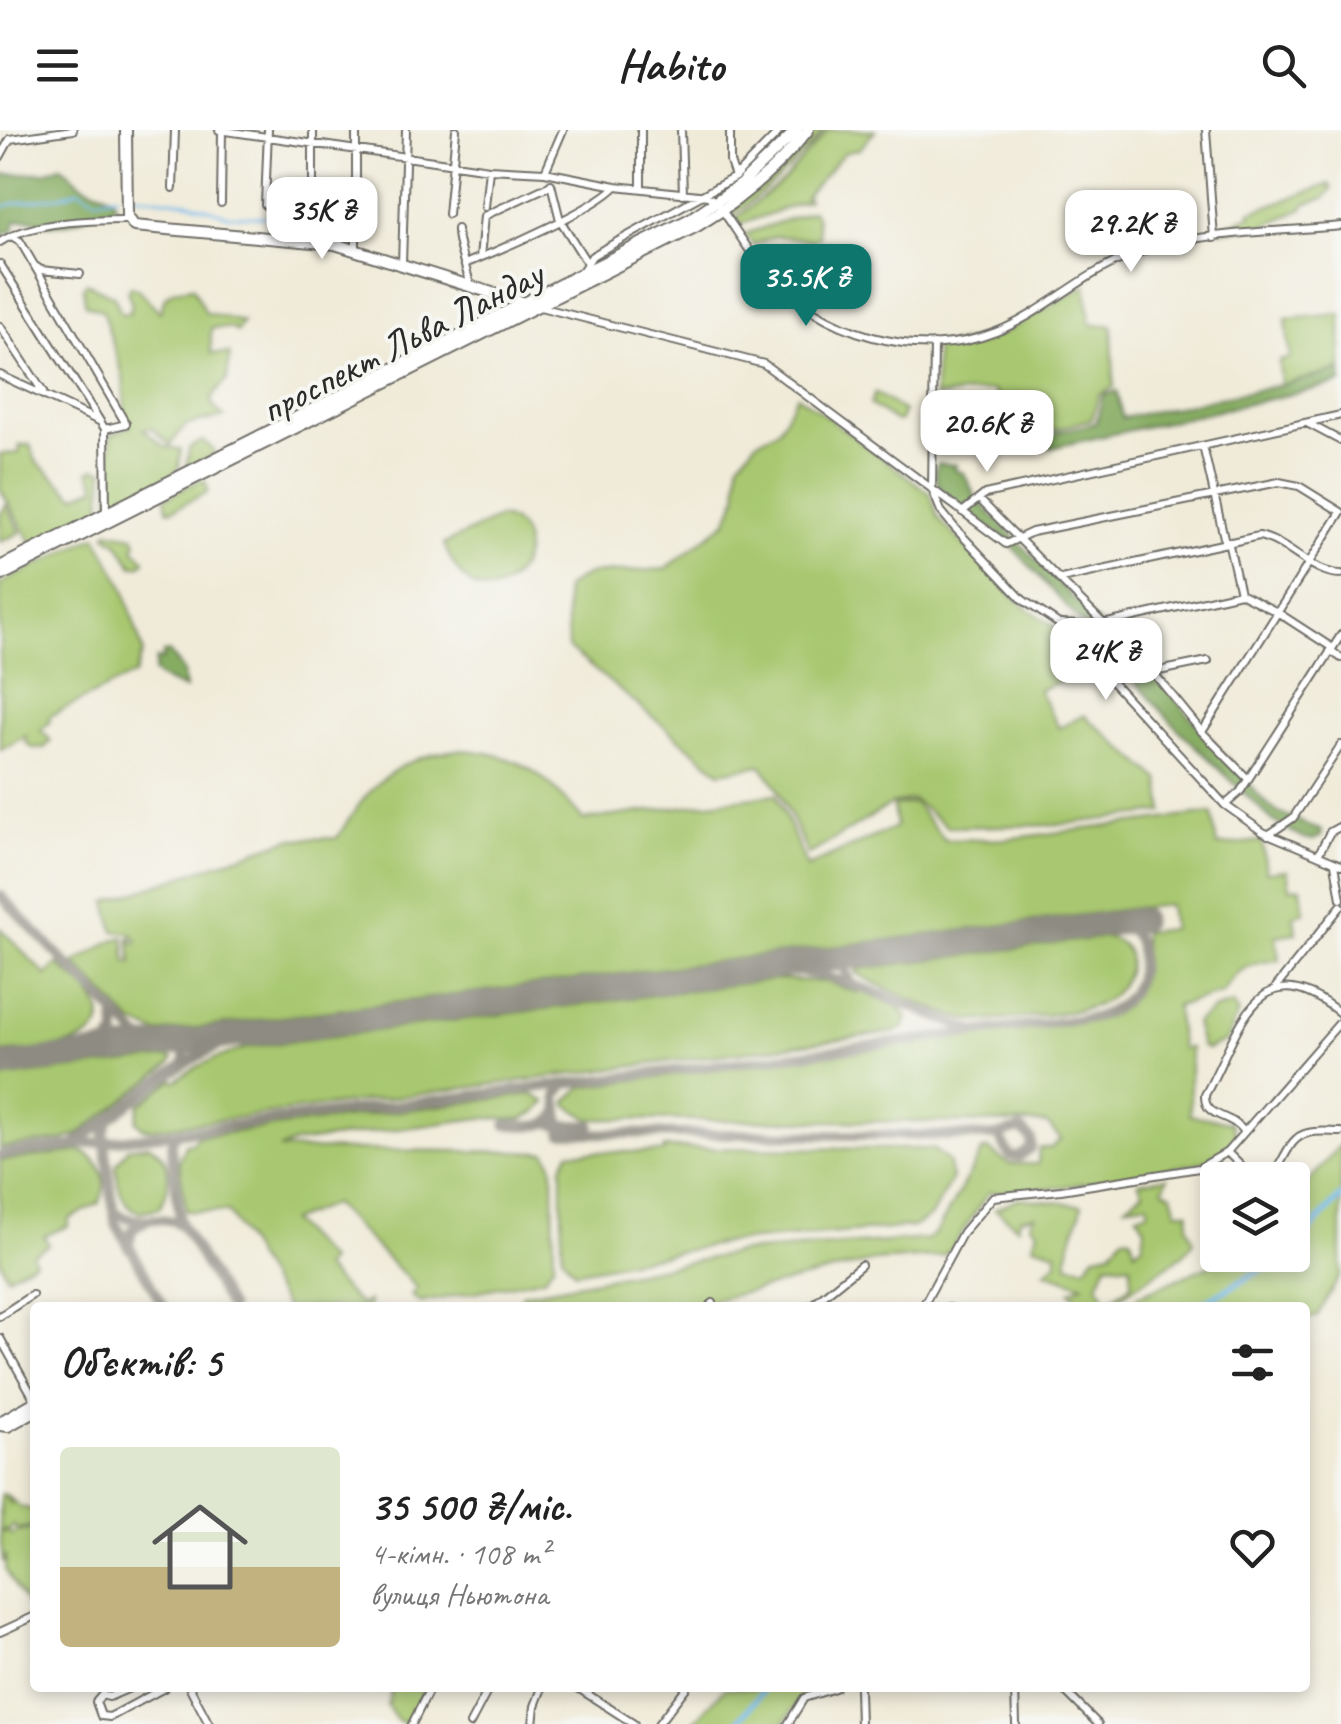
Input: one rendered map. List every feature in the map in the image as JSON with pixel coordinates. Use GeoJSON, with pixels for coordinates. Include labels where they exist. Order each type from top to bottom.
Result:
{"type":"FeatureCollection","features":[{"type":"Feature","properties":{"kind":"main road"},"geometry":{"type":"LineString","coordinates":[[126,130],[128,222],[139,227],[323,242],[538,306]]}},
{"type":"Feature","properties":{"kind":"main road","name":"проспект Льва Ландау"},"geometry":{"type":"LineString","coordinates":[[462,339],[523,303],[720,207],[797,130]]}},
{"type":"Feature","properties":{"kind":"main road","name":"проспект Льва Ландау"},"geometry":{"type":"LineString","coordinates":[[0,576],[462,339],[538,306],[552,305],[720,207],[777,164],[808,130]]}},
{"type":"Feature","properties":{"kind":"main road","name":"проспект Льва Ландау"},"geometry":{"type":"LineString","coordinates":[[0,567],[164,490]]}},
{"type":"Feature","properties":{"kind":"main road"},"geometry":{"type":"LineString","coordinates":[[0,1424],[30,1404]]}},
{"type":"Feature","properties":{"kind":"main road"},"geometry":{"type":"LineString","coordinates":[[0,1424],[8,1426],[30,1414]]}},
{"type":"Feature","properties":{"kind":"street"},"geometry":{"type":"LineString","coordinates":[[0,157],[10,139],[72,130]]}},
{"type":"Feature","properties":{"kind":"street"},"geometry":{"type":"LineString","coordinates":[[173,188],[175,130]]}},
{"type":"Feature","properties":{"kind":"street"},"geometry":{"type":"LineString","coordinates":[[221,203],[221,130],[268,133],[489,169],[705,195],[720,207],[766,272],[806,308],[882,340],[934,344],[996,332],[1121,259],[1173,243],[1341,226]]}},
{"type":"Feature","properties":{"kind":"street"},"geometry":{"type":"LineString","coordinates":[[313,227],[314,130]]}},
{"type":"Feature","properties":{"kind":"street"},"geometry":{"type":"LineString","coordinates":[[356,130],[356,251]]}},
{"type":"Feature","properties":{"kind":"street"},"geometry":{"type":"LineString","coordinates":[[402,266],[406,130]]}},
{"type":"Feature","properties":{"kind":"street"},"geometry":{"type":"LineString","coordinates":[[448,214],[456,130]]}},
{"type":"Feature","properties":{"kind":"street"},"geometry":{"type":"LineString","coordinates":[[563,130],[550,177],[560,220],[587,263]]}},
{"type":"Feature","properties":{"kind":"street"},"geometry":{"type":"LineString","coordinates":[[642,130],[642,188]]}},
{"type":"Feature","properties":{"kind":"street"},"geometry":{"type":"LineString","coordinates":[[681,130],[683,194]]}},
{"type":"Feature","properties":{"kind":"street"},"geometry":{"type":"LineString","coordinates":[[730,130],[734,177]]}},
{"type":"Feature","properties":{"kind":"street"},"geometry":{"type":"LineString","coordinates":[[579,275],[604,249],[734,177],[780,130]]}},
{"type":"Feature","properties":{"kind":"street"},"geometry":{"type":"LineString","coordinates":[[1206,130],[1214,238]]}},
{"type":"Feature","properties":{"kind":"street"},"geometry":{"type":"LineString","coordinates":[[266,205],[268,133]]}},
{"type":"Feature","properties":{"kind":"street"},"geometry":{"type":"LineString","coordinates":[[485,206],[489,169]]}},
{"type":"Feature","properties":{"kind":"street"},"geometry":{"type":"LineString","coordinates":[[480,258],[484,216],[550,177]]}},
{"type":"Feature","properties":{"kind":"street"},"geometry":{"type":"LineString","coordinates":[[467,264],[560,220],[616,186]]}},
{"type":"Feature","properties":{"kind":"street"},"geometry":{"type":"LineString","coordinates":[[0,242],[83,220],[128,222]]}},
{"type":"Feature","properties":{"kind":"street"},"geometry":{"type":"LineString","coordinates":[[456,230],[470,286]]}},
{"type":"Feature","properties":{"kind":"street"},"geometry":{"type":"LineString","coordinates":[[0,376],[102,426],[126,424],[20,241],[11,236]]}},
{"type":"Feature","properties":{"kind":"street"},"geometry":{"type":"LineString","coordinates":[[0,264],[102,426],[106,515]]}},
{"type":"Feature","properties":{"kind":"street"},"geometry":{"type":"LineString","coordinates":[[34,265],[41,270],[80,274]]}},
{"type":"Feature","properties":{"kind":"street"},"geometry":{"type":"LineString","coordinates":[[552,305],[764,364],[1006,544],[1032,532],[1288,482],[1341,512],[1202,732]]}},
{"type":"Feature","properties":{"kind":"street"},"geometry":{"type":"LineString","coordinates":[[0,326],[45,395]]}},
{"type":"Feature","properties":{"kind":"street"},"geometry":{"type":"LineString","coordinates":[[934,344],[932,490],[941,511],[1023,600],[1059,624],[1225,805],[1268,835],[1338,864],[1341,903],[1280,985],[1262,994],[1248,1013],[1205,1094],[1210,1112],[1236,1120],[1244,1132]]}},
{"type":"Feature","properties":{"kind":"street"},"geometry":{"type":"LineString","coordinates":[[962,512],[986,494],[1341,415]]}},
{"type":"Feature","properties":{"kind":"street"},"geometry":{"type":"LineString","coordinates":[[1307,423],[1341,441]]}},
{"type":"Feature","properties":{"kind":"street"},"geometry":{"type":"LineString","coordinates":[[1204,446],[1240,593]]}},
{"type":"Feature","properties":{"kind":"street"},"geometry":{"type":"LineString","coordinates":[[978,499],[1154,672],[1202,732],[1248,778]]}},
{"type":"Feature","properties":{"kind":"street"},"geometry":{"type":"LineString","coordinates":[[1061,579],[1264,536],[1326,573],[1341,574]]}},
{"type":"Feature","properties":{"kind":"street"},"geometry":{"type":"LineString","coordinates":[[1059,624],[1103,623],[1240,593],[1277,612],[1341,658]]}},
{"type":"Feature","properties":{"kind":"street"},"geometry":{"type":"LineString","coordinates":[[1225,805],[1240,792],[1341,635]]}},
{"type":"Feature","properties":{"kind":"street"},"geometry":{"type":"LineString","coordinates":[[1154,672],[1208,662]]}},
{"type":"Feature","properties":{"kind":"street"},"geometry":{"type":"LineString","coordinates":[[1268,835],[1293,818],[1341,745]]}},
{"type":"Feature","properties":{"kind":"street"},"geometry":{"type":"LineString","coordinates":[[1318,855],[1330,832],[1341,826]]}},
{"type":"Feature","properties":{"kind":"street"},"geometry":{"type":"LineString","coordinates":[[925,1302],[969,1223],[984,1204],[1000,1195],[1062,1190],[1199,1168],[1227,1152],[1341,1018],[1304,992],[1288,987],[1272,989]]}},
{"type":"Feature","properties":{"kind":"street"},"geometry":{"type":"LineString","coordinates":[[1282,1162],[1294,1139],[1308,1132],[1341,1132]]}},
{"type":"Feature","properties":{"kind":"street"},"geometry":{"type":"LineString","coordinates":[[1227,1152],[1237,1162]]}},
{"type":"Feature","properties":{"kind":"street"},"geometry":{"type":"LineString","coordinates":[[815,1302],[861,1265]]}},
{"type":"Feature","properties":{"kind":"street"},"geometry":{"type":"LineString","coordinates":[[0,1316],[32,1295]]}},
{"type":"Feature","properties":{"kind":"street"},"geometry":{"type":"LineString","coordinates":[[0,1338],[30,1392]]}},
{"type":"Feature","properties":{"kind":"street"},"geometry":{"type":"LineString","coordinates":[[0,1632],[30,1618]]}},
{"type":"Feature","properties":{"kind":"street"},"geometry":{"type":"LineString","coordinates":[[121,1692],[110,1697],[102,1695],[96,1702],[102,1716],[110,1717],[157,1692]]}},
{"type":"Feature","properties":{"kind":"street"},"geometry":{"type":"LineString","coordinates":[[192,1692],[209,1724]]}},
{"type":"Feature","properties":{"kind":"street"},"geometry":{"type":"LineString","coordinates":[[412,1724],[428,1692]]}},
{"type":"Feature","properties":{"kind":"street"},"geometry":{"type":"LineString","coordinates":[[470,1724],[486,1692]]}},
{"type":"Feature","properties":{"kind":"street"},"geometry":{"type":"LineString","coordinates":[[533,1724],[540,1692]]}},
{"type":"Feature","properties":{"kind":"street"},"geometry":{"type":"LineString","coordinates":[[584,1692],[634,1724]]}},
{"type":"Feature","properties":{"kind":"street"},"geometry":{"type":"LineString","coordinates":[[658,1724],[683,1692]]}},
{"type":"Feature","properties":{"kind":"street"},"geometry":{"type":"LineString","coordinates":[[788,1724],[804,1698],[823,1692]]}},
{"type":"Feature","properties":{"kind":"street"},"geometry":{"type":"LineString","coordinates":[[860,1692],[860,1724]]}},
{"type":"Feature","properties":{"kind":"street"},"geometry":{"type":"LineString","coordinates":[[1015,1692],[1016,1724]]}},
{"type":"Feature","properties":{"kind":"street"},"geometry":{"type":"LineString","coordinates":[[1066,1692],[1098,1724]]}},
{"type":"Feature","properties":{"kind":"street"},"geometry":{"type":"LineString","coordinates":[[110,1717],[117,1724]]}},
{"type":"Feature","properties":{"kind":"green space"},"geometry":{"type":"Polygon","coordinates":[[[810,130],[824,130],[780,176],[731,216],[727,209],[810,130]]]}},
{"type":"Feature","properties":{"kind":"green space"},"geometry":{"type":"Polygon","coordinates":[[[828,130],[875,130],[860,149],[844,153],[805,197],[808,200],[739,225],[735,219],[784,180],[828,130]]]}},
{"type":"Feature","properties":{"kind":"green space"},"geometry":{"type":"Polygon","coordinates":[[[61,166],[86,186],[105,193],[116,205],[64,224],[20,220],[15,222],[14,230],[0,236],[0,175],[46,172],[61,166]]]}},
{"type":"Feature","properties":{"kind":"green space"},"geometry":{"type":"Polygon","coordinates":[[[1330,184],[1332,188],[1325,198],[1305,204],[1303,209],[1263,226],[1221,231],[1220,227],[1251,216],[1250,212],[1330,184]]]}},
{"type":"Feature","properties":{"kind":"green space"},"geometry":{"type":"Polygon","coordinates":[[[812,211],[819,237],[813,240],[776,236],[753,245],[745,234],[812,211]]]}},
{"type":"Feature","properties":{"kind":"green space"},"geometry":{"type":"Polygon","coordinates":[[[87,283],[114,296],[121,313],[129,314],[130,286],[160,312],[165,297],[174,290],[193,287],[206,313],[243,322],[237,332],[231,328],[211,328],[211,353],[230,354],[227,380],[212,397],[212,405],[224,417],[186,425],[170,445],[152,428],[143,429],[165,447],[181,449],[179,468],[173,475],[110,505],[111,434],[130,427],[122,373],[103,311],[85,304],[83,287],[87,283]]]}},
{"type":"Feature","properties":{"kind":"green space"},"geometry":{"type":"Polygon","coordinates":[[[1086,285],[1090,322],[1112,325],[1114,387],[1099,395],[1092,419],[1046,432],[1042,443],[1005,450],[998,397],[993,390],[935,397],[935,347],[1000,335],[1086,285]]]}},
{"type":"Feature","properties":{"kind":"green space"},"geometry":{"type":"Polygon","coordinates":[[[1341,314],[1341,370],[1281,385],[1279,361],[1290,358],[1286,319],[1341,314]]]}},
{"type":"Feature","properties":{"kind":"green space"},"geometry":{"type":"Polygon","coordinates":[[[1341,370],[1341,383],[1050,448],[1046,438],[1096,423],[1103,395],[1117,391],[1122,418],[1341,370]]]}},
{"type":"Feature","properties":{"kind":"green space"},"geometry":{"type":"Polygon","coordinates":[[[875,393],[904,411],[900,421],[870,404],[875,393]]]}},
{"type":"Feature","properties":{"kind":"green space"},"geometry":{"type":"Polygon","coordinates":[[[797,395],[930,493],[938,518],[1020,603],[1058,629],[1088,671],[1039,690],[1059,728],[1084,715],[1160,780],[1164,812],[1056,825],[948,827],[913,800],[892,804],[808,855],[777,787],[761,765],[720,772],[568,648],[565,588],[588,574],[666,569],[727,521],[737,497],[739,462],[757,441],[778,430],[797,395]]]}},
{"type":"Feature","properties":{"kind":"green space"},"geometry":{"type":"Polygon","coordinates":[[[202,441],[213,449],[214,455],[187,468],[189,448],[202,441]]]}},
{"type":"Feature","properties":{"kind":"green space"},"geometry":{"type":"Polygon","coordinates":[[[20,445],[30,445],[36,461],[75,496],[97,487],[89,471],[104,471],[101,510],[34,547],[0,489],[0,454],[19,453],[20,445]]]}},
{"type":"Feature","properties":{"kind":"green space"},"geometry":{"type":"Polygon","coordinates":[[[938,463],[956,465],[954,470],[964,473],[976,498],[1123,649],[1129,649],[1150,669],[1263,800],[1276,811],[1322,831],[1321,836],[1314,840],[1302,838],[1272,820],[1178,729],[1005,539],[946,496],[938,485],[938,463]]]}},
{"type":"Feature","properties":{"kind":"green space"},"geometry":{"type":"Polygon","coordinates":[[[200,480],[206,482],[208,492],[167,509],[165,498],[200,480]]]}},
{"type":"Feature","properties":{"kind":"green space"},"geometry":{"type":"Polygon","coordinates":[[[6,505],[21,532],[0,542],[0,515],[6,505]]]}},
{"type":"Feature","properties":{"kind":"green space"},"geometry":{"type":"Polygon","coordinates":[[[500,517],[519,527],[526,543],[523,561],[513,577],[498,588],[480,589],[462,575],[444,544],[500,517]]]}},
{"type":"Feature","properties":{"kind":"green space"},"geometry":{"type":"Polygon","coordinates":[[[108,531],[134,536],[134,548],[145,560],[141,565],[133,566],[117,542],[106,535],[108,531]]]}},
{"type":"Feature","properties":{"kind":"green space"},"geometry":{"type":"Polygon","coordinates":[[[96,536],[123,586],[143,652],[135,674],[50,716],[41,730],[51,741],[44,748],[33,748],[26,743],[26,736],[0,750],[0,584],[96,536]]]}},
{"type":"Feature","properties":{"kind":"green space"},"geometry":{"type":"Polygon","coordinates":[[[169,652],[183,671],[185,689],[154,672],[156,659],[163,660],[163,653],[169,652]]]}},
{"type":"Feature","properties":{"kind":"green space"},"geometry":{"type":"Polygon","coordinates":[[[458,750],[515,761],[556,790],[583,820],[776,794],[807,867],[896,827],[893,806],[914,803],[945,840],[1006,839],[1212,813],[1217,846],[1262,841],[1266,872],[1287,870],[1290,888],[1301,887],[1304,913],[1294,915],[1296,933],[1276,936],[1279,960],[1245,968],[1222,993],[1176,1006],[1181,1049],[1190,1048],[1190,1115],[1231,1122],[1237,1136],[1223,1152],[1205,1162],[1063,1187],[988,1193],[944,1255],[874,1261],[707,1302],[518,1302],[524,1294],[742,1252],[927,1239],[936,1233],[983,1150],[1009,1164],[1038,1164],[1039,1148],[1051,1148],[1061,1139],[1047,1124],[1040,1123],[590,1119],[567,1105],[567,1101],[582,1087],[1099,1018],[1122,1003],[1136,984],[1143,932],[1172,929],[1169,905],[157,1033],[134,1024],[75,963],[124,937],[127,963],[132,963],[129,938],[133,944],[137,939],[130,933],[114,931],[107,902],[290,839],[337,838],[372,789],[416,759],[458,750]]]}},
{"type":"Feature","properties":{"kind":"green space"},"geometry":{"type":"Polygon","coordinates":[[[0,928],[46,975],[58,964],[90,993],[101,1019],[95,1031],[67,1045],[0,1053],[0,928]]]}},
{"type":"Feature","properties":{"kind":"green space"},"geometry":{"type":"Polygon","coordinates":[[[1106,937],[1118,941],[1129,958],[1118,989],[1099,1004],[1055,1014],[969,1020],[912,1000],[856,972],[858,969],[1106,937]]]}},
{"type":"Feature","properties":{"kind":"green space"},"geometry":{"type":"Polygon","coordinates":[[[777,979],[827,982],[860,991],[900,1007],[907,1018],[904,1027],[896,1032],[150,1129],[136,1121],[139,1105],[173,1079],[176,1081],[202,1064],[249,1047],[777,979]]]}},
{"type":"Feature","properties":{"kind":"green space"},"geometry":{"type":"Polygon","coordinates":[[[1232,1004],[1238,1013],[1226,1041],[1207,1049],[1201,1046],[1195,1023],[1213,1010],[1232,1004]]]}},
{"type":"Feature","properties":{"kind":"green space"},"geometry":{"type":"Polygon","coordinates":[[[173,1059],[171,1064],[79,1134],[64,1140],[0,1148],[0,1078],[173,1059]]]}},
{"type":"Feature","properties":{"kind":"green space"},"geometry":{"type":"Polygon","coordinates":[[[532,1094],[546,1102],[522,1119],[480,1118],[295,1143],[279,1149],[546,1152],[553,1166],[554,1263],[544,1278],[419,1302],[411,1295],[417,1288],[333,1204],[290,1221],[329,1261],[323,1268],[357,1302],[282,1302],[228,1212],[186,1211],[179,1161],[185,1144],[196,1137],[532,1094]]]}},
{"type":"Feature","properties":{"kind":"green space"},"geometry":{"type":"Polygon","coordinates":[[[1341,1144],[1341,1274],[1317,1316],[1310,1318],[1310,1302],[1134,1302],[1138,1296],[1200,1270],[1310,1272],[1310,1180],[1341,1144]]]}},
{"type":"Feature","properties":{"kind":"green space"},"geometry":{"type":"Polygon","coordinates":[[[149,1145],[163,1158],[168,1184],[159,1208],[139,1212],[123,1199],[116,1165],[128,1148],[149,1145]]]}},
{"type":"Feature","properties":{"kind":"green space"},"geometry":{"type":"Polygon","coordinates":[[[664,1148],[933,1149],[948,1161],[952,1178],[931,1216],[913,1227],[729,1242],[575,1272],[562,1256],[562,1166],[569,1152],[664,1152],[664,1148]]]}},
{"type":"Feature","properties":{"kind":"green space"},"geometry":{"type":"Polygon","coordinates":[[[81,1151],[102,1172],[104,1187],[99,1203],[69,1219],[68,1226],[44,1236],[49,1245],[32,1254],[35,1261],[7,1276],[0,1260],[0,1161],[81,1151]]]}},
{"type":"Feature","properties":{"kind":"green space"},"geometry":{"type":"Polygon","coordinates":[[[1168,1177],[1163,1189],[1172,1194],[1177,1211],[1189,1211],[1188,1227],[1194,1241],[1182,1256],[1115,1302],[1074,1302],[1077,1297],[1070,1291],[1083,1285],[1045,1272],[1057,1262],[1057,1252],[1033,1245],[1038,1230],[1030,1224],[1035,1215],[1020,1218],[1018,1227],[995,1209],[1019,1198],[1082,1205],[1068,1264],[1085,1267],[1096,1254],[1111,1251],[1123,1236],[1131,1237],[1135,1251],[1143,1244],[1145,1228],[1137,1214],[1148,1212],[1148,1203],[1126,1205],[1143,1192],[1138,1182],[1168,1177]],[[1107,1263],[1098,1285],[1108,1301],[1131,1285],[1131,1265],[1107,1263]]]}},
{"type":"Feature","properties":{"kind":"green space"},"geometry":{"type":"Polygon","coordinates":[[[1,1494],[11,1505],[9,1497],[20,1507],[30,1509],[30,1527],[16,1529],[13,1524],[11,1529],[0,1531],[1,1494]]]}},
{"type":"Feature","properties":{"kind":"green space"},"geometry":{"type":"Polygon","coordinates":[[[30,1528],[30,1612],[5,1569],[6,1555],[3,1563],[0,1532],[12,1536],[30,1528]]]}},
{"type":"Feature","properties":{"kind":"green space"},"geometry":{"type":"Polygon","coordinates":[[[391,1692],[423,1692],[407,1724],[397,1720],[387,1706],[391,1692]]]}},
{"type":"Feature","properties":{"kind":"green space"},"geometry":{"type":"Polygon","coordinates":[[[721,1692],[805,1692],[783,1724],[692,1724],[721,1692]]]}},
{"type":"Feature","properties":{"kind":"waterway"},"geometry":{"type":"LineString","coordinates":[[0,208],[78,190],[96,199],[118,195]]}},
{"type":"Feature","properties":{"kind":"waterway"},"geometry":{"type":"LineString","coordinates":[[132,195],[188,202],[227,215],[269,217],[308,233],[343,236]]}},
{"type":"Feature","properties":{"kind":"waterway"},"geometry":{"type":"LineString","coordinates":[[1310,1230],[1341,1196]]}},
{"type":"Feature","properties":{"kind":"waterway"},"geometry":{"type":"LineString","coordinates":[[1205,1302],[1257,1272]]}},
{"type":"Feature","properties":{"kind":"waterway"},"geometry":{"type":"LineString","coordinates":[[737,1724],[762,1692]]}},
{"type":"Feature","properties":{"kind":"taxiway"},"geometry":{"type":"LineString","coordinates":[[0,895],[139,1038],[157,1046]]}},
{"type":"Feature","properties":{"kind":"taxiway"},"geometry":{"type":"LineString","coordinates":[[0,1155],[1092,1018],[1122,1003],[1133,990],[1140,967],[1138,943],[1133,934],[1113,924]]}},
{"type":"Feature","properties":{"kind":"taxiway"},"geometry":{"type":"LineString","coordinates":[[851,981],[844,968],[855,956]]}},
{"type":"Feature","properties":{"kind":"taxiway"},"geometry":{"type":"LineString","coordinates":[[749,970],[782,970],[839,980],[974,1031]]}},
{"type":"Feature","properties":{"kind":"taxiway"},"geometry":{"type":"LineString","coordinates":[[101,1053],[116,1034],[115,1015]]}},
{"type":"Feature","properties":{"kind":"taxiway"},"geometry":{"type":"LineString","coordinates":[[77,1142],[200,1055],[237,1040],[289,1029]]}},
{"type":"Feature","properties":{"kind":"taxiway"},"geometry":{"type":"LineString","coordinates":[[173,1043],[185,1051],[181,1067]]}},
{"type":"Feature","properties":{"kind":"taxiway"},"geometry":{"type":"LineString","coordinates":[[565,1084],[557,1096],[562,1133],[995,1136],[1010,1156],[1019,1157],[1031,1148],[1031,1139],[1021,1129],[995,1136]]}},
{"type":"Feature","properties":{"kind":"taxiway"},"geometry":{"type":"LineString","coordinates":[[506,1125],[543,1124],[558,1112]]}},
{"type":"Feature","properties":{"kind":"taxiway"},"geometry":{"type":"LineString","coordinates":[[109,1119],[104,1134],[115,1222],[130,1249]]}},
{"type":"Feature","properties":{"kind":"taxiway"},"geometry":{"type":"LineString","coordinates":[[554,1125],[591,1125]]}},
{"type":"Feature","properties":{"kind":"taxiway"},"geometry":{"type":"LineString","coordinates":[[180,1132],[171,1145],[180,1222],[227,1302]]}},
{"type":"Feature","properties":{"kind":"taxiway"},"geometry":{"type":"LineString","coordinates":[[115,1210],[130,1219],[166,1220],[182,1226]]}},
{"type":"Feature","properties":{"kind":"taxiway"},"geometry":{"type":"LineString","coordinates":[[147,1220],[132,1230],[129,1245],[161,1302]]}},
{"type":"Feature","properties":{"kind":"runway"},"geometry":{"type":"LineString","coordinates":[[0,1066],[1140,920]]}}]}
